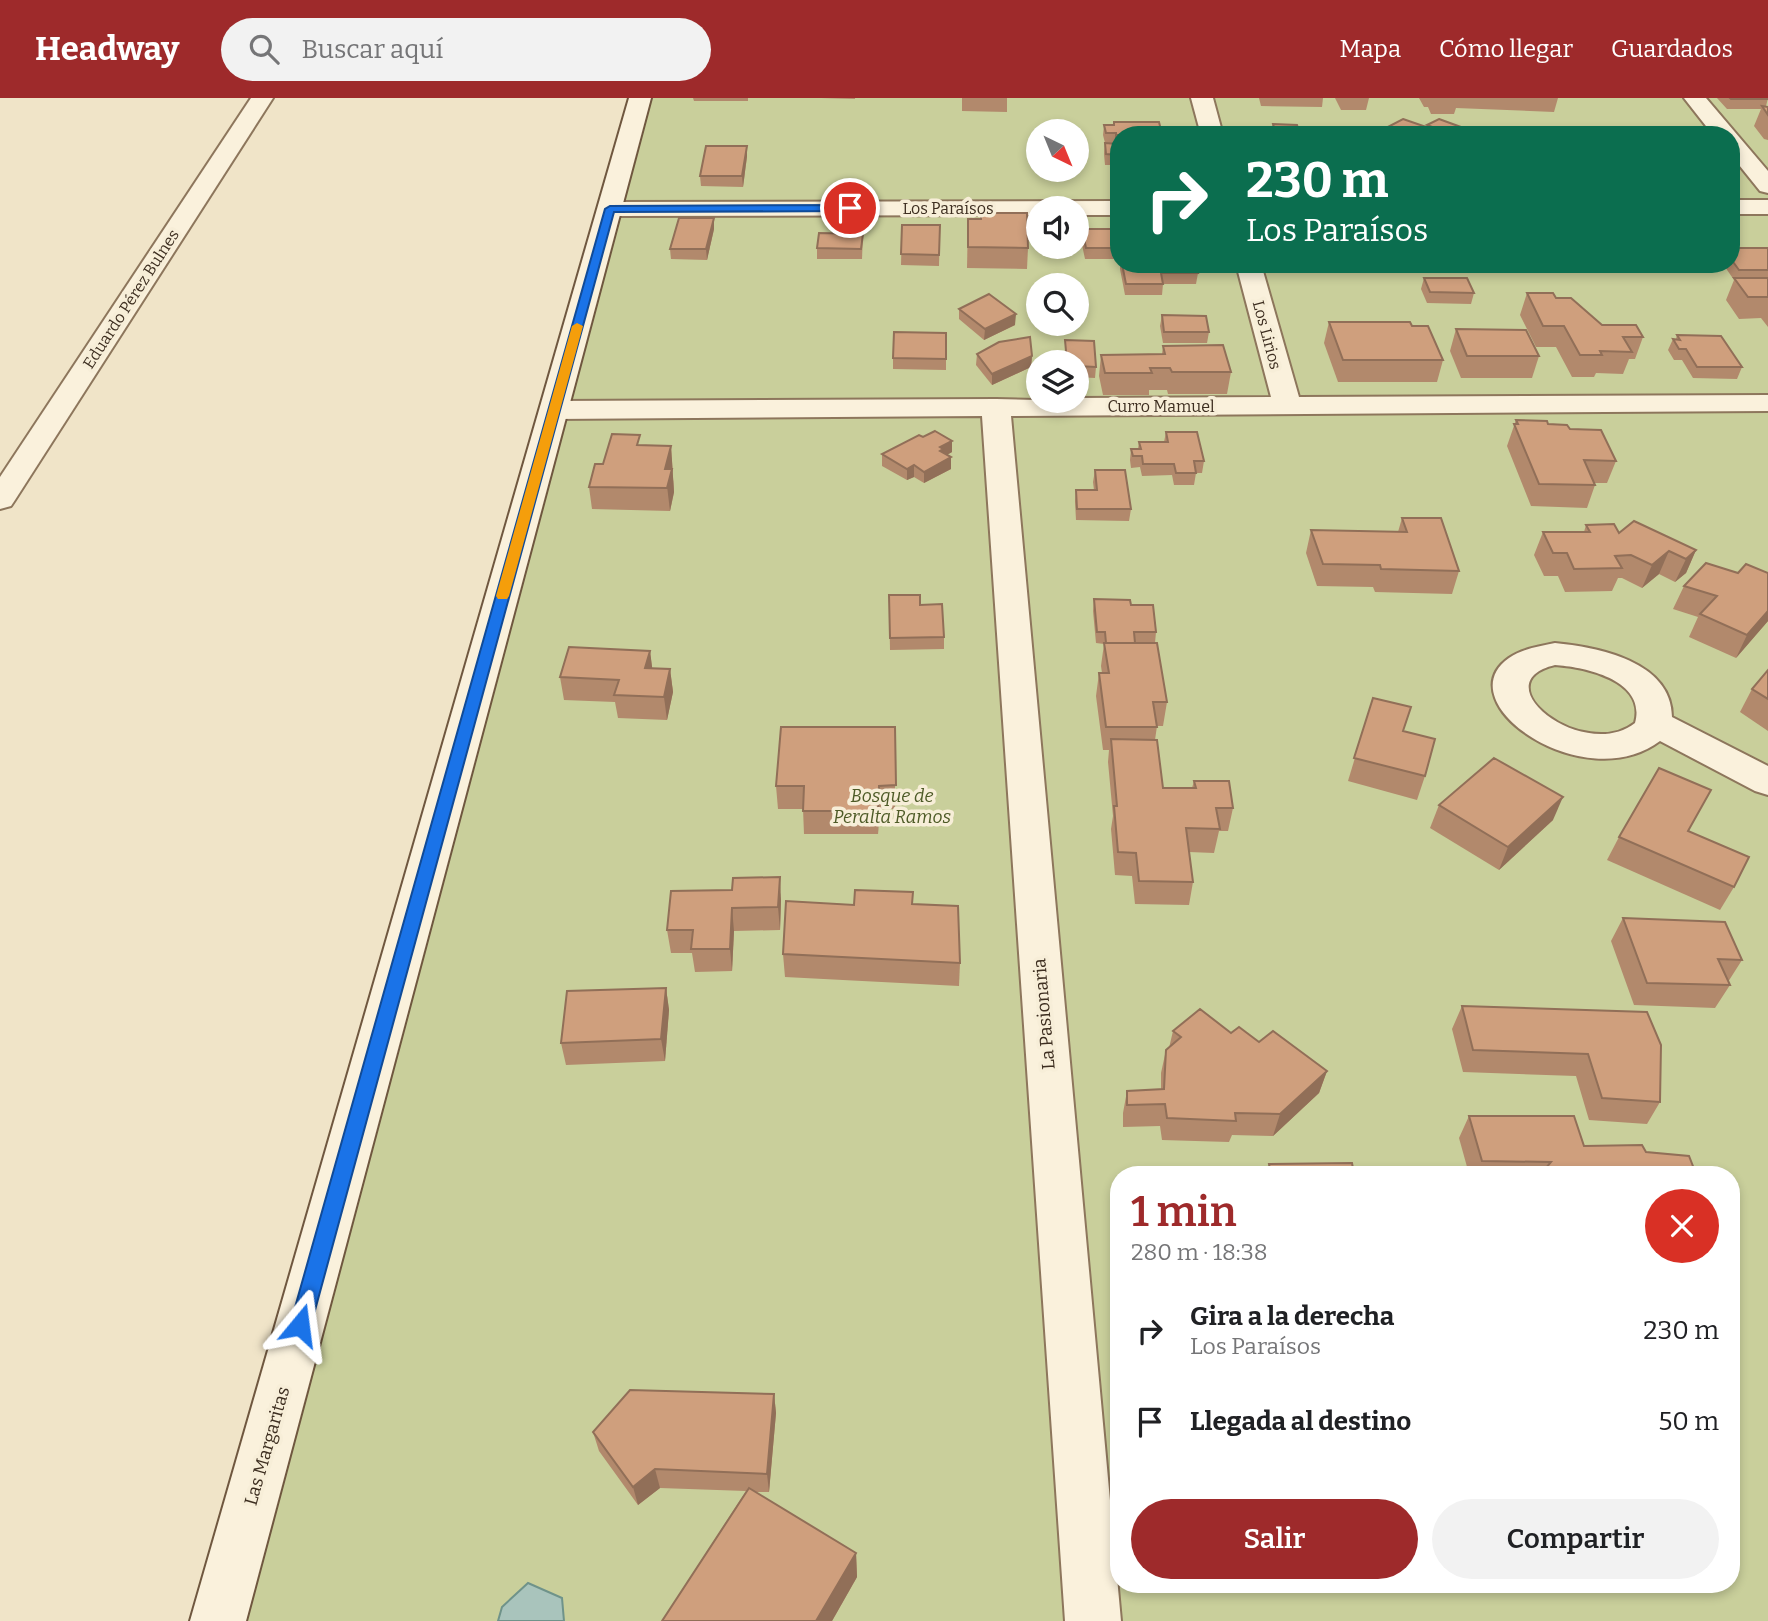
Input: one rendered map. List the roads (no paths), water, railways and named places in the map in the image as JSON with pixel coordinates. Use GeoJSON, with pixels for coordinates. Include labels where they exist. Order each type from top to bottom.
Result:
{"type":"FeatureCollection","features":[{"type":"Feature","properties":{"kind":"street","name":"Eduardo Pérez Bulnes"},"geometry":{"type":"LineString","coordinates":[[4,489],[262,98]]}},
{"type":"Feature","properties":{"kind":"street","name":"Las Margaritas"},"geometry":{"type":"LineString","coordinates":[[218,1621],[640,98]]}},
{"type":"Feature","properties":{"kind":"street"},"geometry":{"type":"LineString","coordinates":[[1202,98],[1210,126]]}},
{"type":"Feature","properties":{"kind":"street"},"geometry":{"type":"LineString","coordinates":[[1695,98],[1718,126]]}},
{"type":"Feature","properties":{"kind":"street"},"geometry":{"type":"LineString","coordinates":[[1740,152],[1768,186]]}},
{"type":"Feature","properties":{"kind":"street"},"geometry":{"type":"LineString","coordinates":[[1740,207],[1768,207]]}},
{"type":"Feature","properties":{"kind":"street","name":"Los Paraísos"},"geometry":{"type":"LineString","coordinates":[[610,209],[1110,208]]}},
{"type":"Feature","properties":{"kind":"street","name":"Los Lirios"},"geometry":{"type":"LineString","coordinates":[[1250,273],[1287,406]]}},
{"type":"Feature","properties":{"kind":"street","name":"Curro Mamuel"},"geometry":{"type":"LineString","coordinates":[[554,410],[1768,403]]}},
{"type":"Feature","properties":{"kind":"street","name":"La Pasionaria"},"geometry":{"type":"LineString","coordinates":[[996,407],[1093,1621]]}},
{"type":"Feature","properties":{"kind":"street"},"geometry":{"type":"LineString","coordinates":[[1653,722],[1768,782]]}},
{"type":"Feature","properties":{"kind":"water"},"geometry":{"type":"Polygon","coordinates":[[[528,1583],[562,1598],[564,1621],[498,1621],[502,1607],[528,1583]]]}},
{"type":"Feature","properties":{"kind":"park label","name":"Bosque de Peralta Ramos"},"geometry":{"type":"Point","coordinates":[892,806]}}]}
